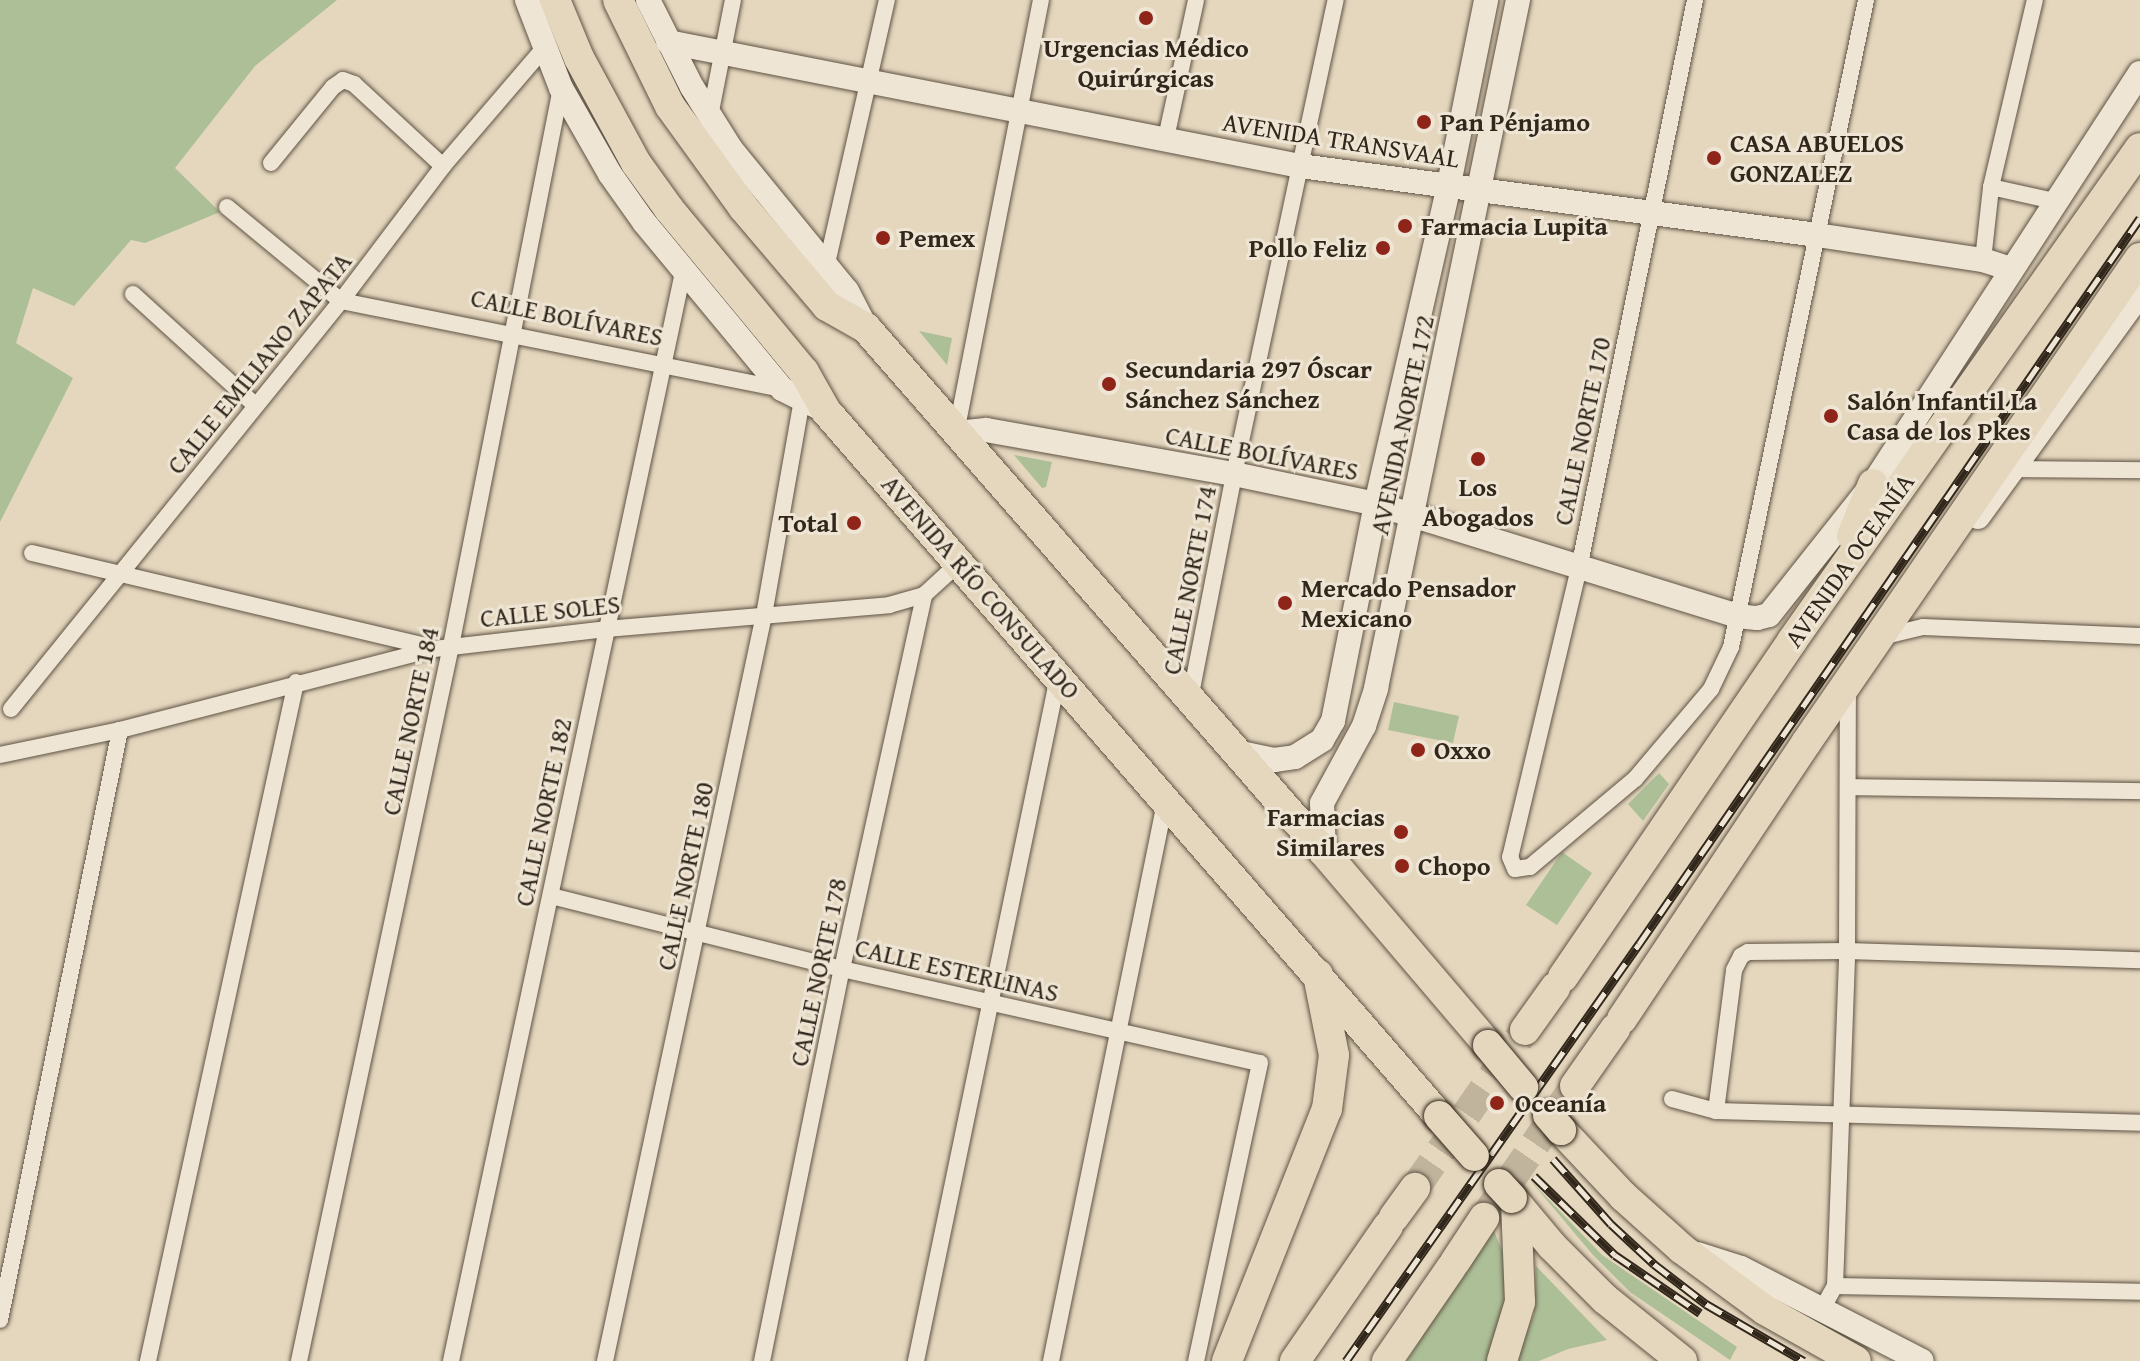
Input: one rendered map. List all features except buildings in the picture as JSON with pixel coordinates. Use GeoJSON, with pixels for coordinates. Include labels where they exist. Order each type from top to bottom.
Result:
{"type":"FeatureCollection","features":[{"type":"Feature","properties":{"kind":"highway"},"geometry":{"type":"LineString","coordinates":[[555,0],[579,58],[636,163],[669,209],[804,372],[804,400]]}},
{"type":"Feature","properties":{"kind":"highway"},"geometry":{"type":"LineString","coordinates":[[618,0],[670,106],[743,207],[827,306],[866,328],[1324,852],[1523,1087]]}},
{"type":"Feature","properties":{"kind":"highway","name":"AVENIDA OCEANÍA"},"geometry":{"type":"LineString","coordinates":[[1525,1030],[1831,585],[2140,148]]}},
{"type":"Feature","properties":{"kind":"highway"},"geometry":{"type":"LineString","coordinates":[[1575,1086],[2140,258]]}},
{"type":"Feature","properties":{"kind":"highway","name":"AVENIDA RÍO CONSULADO"},"geometry":{"type":"LineString","coordinates":[[804,400],[960,562],[1474,1156]]}},
{"type":"Feature","properties":{"kind":"highway"},"geometry":{"type":"LineString","coordinates":[[1831,585],[1873,484]]}},
{"type":"Feature","properties":{"kind":"highway"},"geometry":{"type":"LineString","coordinates":[[1227,1361],[1332,1087],[1334,1055],[1318,973]]}},
{"type":"Feature","properties":{"kind":"highway"},"geometry":{"type":"LineString","coordinates":[[1554,1122],[1623,1196],[1682,1249],[1765,1310],[1856,1361]]}},
{"type":"Feature","properties":{"kind":"highway"},"geometry":{"type":"LineString","coordinates":[[1295,1361],[1415,1188]]}},
{"type":"Feature","properties":{"kind":"highway"},"geometry":{"type":"LineString","coordinates":[[1502,1361],[1520,1302],[1509,1195],[1552,1246],[1605,1299],[1682,1361]]}},
{"type":"Feature","properties":{"kind":"highway"},"geometry":{"type":"LineString","coordinates":[[1387,1361],[1484,1218]]}},
{"type":"Feature","properties":{"kind":"street","name":"AVENIDA RÍO CONSULADO"},"geometry":{"type":"LineString","coordinates":[[527,0],[561,88],[610,174],[683,272],[804,400]]}},
{"type":"Feature","properties":{"kind":"street"},"geometry":{"type":"LineString","coordinates":[[648,0],[710,116],[749,174],[847,291],[866,328]]}},
{"type":"Feature","properties":{"kind":"street"},"geometry":{"type":"LineString","coordinates":[[710,116],[733,0]]}},
{"type":"Feature","properties":{"kind":"street"},"geometry":{"type":"LineString","coordinates":[[826,268],[887,0]]}},
{"type":"Feature","properties":{"kind":"street"},"geometry":{"type":"LineString","coordinates":[[956,433],[1041,0]]}},
{"type":"Feature","properties":{"kind":"street"},"geometry":{"type":"LineString","coordinates":[[1166,138],[1196,0]]}},
{"type":"Feature","properties":{"kind":"street","name":"CALLE NORTE 174"},"geometry":{"type":"LineString","coordinates":[[1190,699],[1234,474],[1336,0]]}},
{"type":"Feature","properties":{"kind":"street","name":"AVENIDA NORTE 172"},"geometry":{"type":"LineString","coordinates":[[1236,752],[1274,760],[1295,757],[1314,747],[1329,731],[1336,710],[1376,504],[1448,189],[1486,0]]}},
{"type":"Feature","properties":{"kind":"street","name":"AVENIDA NORTE 172"},"geometry":{"type":"LineString","coordinates":[[1324,852],[1322,803],[1329,783],[1356,744],[1371,707],[1518,0]]}},
{"type":"Feature","properties":{"kind":"street","name":"CALLE NORTE 170"},"geometry":{"type":"LineString","coordinates":[[1695,0],[1579,568],[1510,857],[1515,869],[1530,867],[1635,779],[1711,689],[1731,647],[1737,616]]}},
{"type":"Feature","properties":{"kind":"street"},"geometry":{"type":"LineString","coordinates":[[1737,616],[1866,0]]}},
{"type":"Feature","properties":{"kind":"street"},"geometry":{"type":"LineString","coordinates":[[1983,260],[1991,187],[2035,0]]}},
{"type":"Feature","properties":{"kind":"street","name":"AVENIDA TRANSVAAL"},"geometry":{"type":"LineString","coordinates":[[668,42],[1300,166],[1448,189],[1480,190],[1817,235],[1983,260],[2010,269]]}},
{"type":"Feature","properties":{"kind":"street","name":"CALLE EMILIANO ZAPATA"},"geometry":{"type":"LineString","coordinates":[[11,709],[123,574],[254,404],[341,301],[443,166],[544,48]]}},
{"type":"Feature","properties":{"kind":"street","name":"AVENIDA OCEANÍA"},"geometry":{"type":"LineString","coordinates":[[1779,607],[1873,484],[2140,73]]}},
{"type":"Feature","properties":{"kind":"street"},"geometry":{"type":"LineString","coordinates":[[271,163],[333,87],[343,80],[354,84],[443,166]]}},
{"type":"Feature","properties":{"kind":"street","name":"CALLE NORTE 184"},"geometry":{"type":"LineString","coordinates":[[299,1361],[442,648],[514,333],[561,88]]}},
{"type":"Feature","properties":{"kind":"street"},"geometry":{"type":"LineString","coordinates":[[1991,187],[2054,201]]}},
{"type":"Feature","properties":{"kind":"street"},"geometry":{"type":"LineString","coordinates":[[227,207],[341,301]]}},
{"type":"Feature","properties":{"kind":"street","name":"CALLE NORTE 182"},"geometry":{"type":"LineString","coordinates":[[451,1361],[683,272]]}},
{"type":"Feature","properties":{"kind":"street"},"geometry":{"type":"LineString","coordinates":[[133,294],[254,404]]}},
{"type":"Feature","properties":{"kind":"street"},"geometry":{"type":"LineString","coordinates":[[1917,583],[1951,551],[2015,469],[2139,295]]}},
{"type":"Feature","properties":{"kind":"street","name":"CALLE BOLÍVARES"},"geometry":{"type":"LineString","coordinates":[[341,301],[514,333],[804,400]]}},
{"type":"Feature","properties":{"kind":"street","name":"CALLE NORTE 180"},"geometry":{"type":"LineString","coordinates":[[605,1361],[764,615],[804,400]]}},
{"type":"Feature","properties":{"kind":"street","name":"CALLE BOLÍVARES"},"geometry":{"type":"LineString","coordinates":[[956,433],[986,430],[1234,474],[1376,504],[1737,616],[1757,618],[1779,607]]}},
{"type":"Feature","properties":{"kind":"street"},"geometry":{"type":"LineString","coordinates":[[2015,469],[2140,470]]}},
{"type":"Feature","properties":{"kind":"street"},"geometry":{"type":"LineString","coordinates":[[32,553],[442,648]]}},
{"type":"Feature","properties":{"kind":"street","name":"CALLE SOLES"},"geometry":{"type":"LineString","coordinates":[[0,755],[120,730],[296,682],[442,648],[606,629],[889,605],[924,595],[960,562]]}},
{"type":"Feature","properties":{"kind":"street","name":"CALLE NORTE 178"},"geometry":{"type":"LineString","coordinates":[[762,1361],[842,969],[924,595]]}},
{"type":"Feature","properties":{"kind":"street"},"geometry":{"type":"LineString","coordinates":[[1879,637],[1923,627],[2140,636]]}},
{"type":"Feature","properties":{"kind":"street"},"geometry":{"type":"LineString","coordinates":[[916,1361],[1058,675]]}},
{"type":"Feature","properties":{"kind":"street"},"geometry":{"type":"LineString","coordinates":[[148,1361],[296,682]]}},
{"type":"Feature","properties":{"kind":"street"},"geometry":{"type":"LineString","coordinates":[[1821,1311],[1835,1286],[1847,951],[1848,682]]}},
{"type":"Feature","properties":{"kind":"street"},"geometry":{"type":"LineString","coordinates":[[0,1320],[120,730]]}},
{"type":"Feature","properties":{"kind":"street"},"geometry":{"type":"LineString","coordinates":[[1850,787],[2140,791]]}},
{"type":"Feature","properties":{"kind":"street"},"geometry":{"type":"LineString","coordinates":[[1051,1361],[1166,798]]}},
{"type":"Feature","properties":{"kind":"street","name":"CALLE ESTERLINAS"},"geometry":{"type":"LineString","coordinates":[[551,896],[842,969],[1260,1063],[1196,1361]]}},
{"type":"Feature","properties":{"kind":"street"},"geometry":{"type":"LineString","coordinates":[[1716,1111],[1734,970],[1741,956],[1756,951],[1847,951],[2140,960]]}},
{"type":"Feature","properties":{"kind":"street"},"geometry":{"type":"LineString","coordinates":[[1672,1099],[1716,1111],[1840,1117],[2140,1123]]}},
{"type":"Feature","properties":{"kind":"street"},"geometry":{"type":"LineString","coordinates":[[1682,1249],[1741,1268],[1922,1361]]}},
{"type":"Feature","properties":{"kind":"street"},"geometry":{"type":"LineString","coordinates":[[1835,1286],[2140,1292]]}},
{"type":"Feature","properties":{"kind":"green space"},"geometry":{"type":"Polygon","coordinates":[[[0,0],[337,0],[255,66],[175,168],[220,212],[145,243],[131,240],[74,306],[33,288],[16,343],[73,378],[0,522],[0,0]]]}},
{"type":"Feature","properties":{"kind":"green space"},"geometry":{"type":"Polygon","coordinates":[[[919,331],[952,338],[947,365],[919,331]]]}},
{"type":"Feature","properties":{"kind":"green space"},"geometry":{"type":"Polygon","coordinates":[[[1014,455],[1052,462],[1046,487],[1042,488],[1014,455]]]}},
{"type":"Feature","properties":{"kind":"green space"},"geometry":{"type":"Polygon","coordinates":[[[1394,702],[1459,716],[1453,743],[1388,730],[1394,702]]]}},
{"type":"Feature","properties":{"kind":"green space"},"geometry":{"type":"Polygon","coordinates":[[[1659,773],[1669,784],[1643,821],[1628,804],[1659,773]]]}},
{"type":"Feature","properties":{"kind":"green space"},"geometry":{"type":"Polygon","coordinates":[[[1562,852],[1592,873],[1557,925],[1526,905],[1562,852]]]}},
{"type":"Feature","properties":{"kind":"green space"},"geometry":{"type":"Polygon","coordinates":[[[1529,1179],[1602,1255],[1737,1347],[1730,1360],[1630,1292],[1593,1255],[1529,1179]]]}},
{"type":"Feature","properties":{"kind":"green space"},"geometry":{"type":"Polygon","coordinates":[[[1492,1226],[1509,1267],[1509,1287],[1488,1361],[1407,1361],[1492,1226]]]}},
{"type":"Feature","properties":{"kind":"green space"},"geometry":{"type":"Polygon","coordinates":[[[1536,1266],[1607,1340],[1568,1349],[1539,1361],[1516,1361],[1534,1314],[1536,1266]]]}},
{"type":"Feature","properties":{"kind":"tunnel"},"geometry":{"type":"LineString","coordinates":[[1415,1188],[1525,1030]]}},
{"type":"Feature","properties":{"kind":"tunnel"},"geometry":{"type":"LineString","coordinates":[[1484,1218],[1575,1086]]}},
{"type":"Feature","properties":{"kind":"railway"},"geometry":{"type":"LineString","coordinates":[[1346,1361],[1639,944],[2140,218]]}},
{"type":"Feature","properties":{"kind":"railway"},"geometry":{"type":"LineString","coordinates":[[1553,1159],[1611,1224],[1654,1264],[1706,1304],[1804,1361]]}},
{"type":"Feature","properties":{"kind":"railway"},"geometry":{"type":"LineString","coordinates":[[1534,1176],[1615,1255],[1700,1313]]}},
{"type":"Feature","properties":{"kind":"place","name":"Urgencias Médico Quirúrgicas"},"geometry":{"type":"Point","coordinates":[1146,18]}},
{"type":"Feature","properties":{"kind":"place","name":"Pan Pénjamo"},"geometry":{"type":"Point","coordinates":[1424,122]}},
{"type":"Feature","properties":{"kind":"place","name":"CASA ABUELOS GONZALEZ"},"geometry":{"type":"Point","coordinates":[1714,158]}},
{"type":"Feature","properties":{"kind":"place","name":"Farmacia Lupita"},"geometry":{"type":"Point","coordinates":[1405,226]}},
{"type":"Feature","properties":{"kind":"place","name":"Pemex"},"geometry":{"type":"Point","coordinates":[883,238]}},
{"type":"Feature","properties":{"kind":"place","name":"Pollo Feliz"},"geometry":{"type":"Point","coordinates":[1383,248]}},
{"type":"Feature","properties":{"kind":"place","name":"Secundaria 297 Óscar Sánchez Sánchez"},"geometry":{"type":"Point","coordinates":[1109,384]}},
{"type":"Feature","properties":{"kind":"place","name":"Salón Infantil La Casa de los Pkes"},"geometry":{"type":"Point","coordinates":[1831,416]}},
{"type":"Feature","properties":{"kind":"place","name":"Los Abogados"},"geometry":{"type":"Point","coordinates":[1478,459]}},
{"type":"Feature","properties":{"kind":"place","name":"Total"},"geometry":{"type":"Point","coordinates":[854,523]}},
{"type":"Feature","properties":{"kind":"place","name":"Mercado Pensador Mexicano"},"geometry":{"type":"Point","coordinates":[1285,603]}},
{"type":"Feature","properties":{"kind":"place","name":"Oxxo"},"geometry":{"type":"Point","coordinates":[1418,750]}},
{"type":"Feature","properties":{"kind":"place","name":"Farmacias Similares"},"geometry":{"type":"Point","coordinates":[1401,832]}},
{"type":"Feature","properties":{"kind":"place","name":"Chopo"},"geometry":{"type":"Point","coordinates":[1402,866]}},
{"type":"Feature","properties":{"kind":"place","name":"Oceanía"},"geometry":{"type":"Point","coordinates":[1497,1103]}}]}
